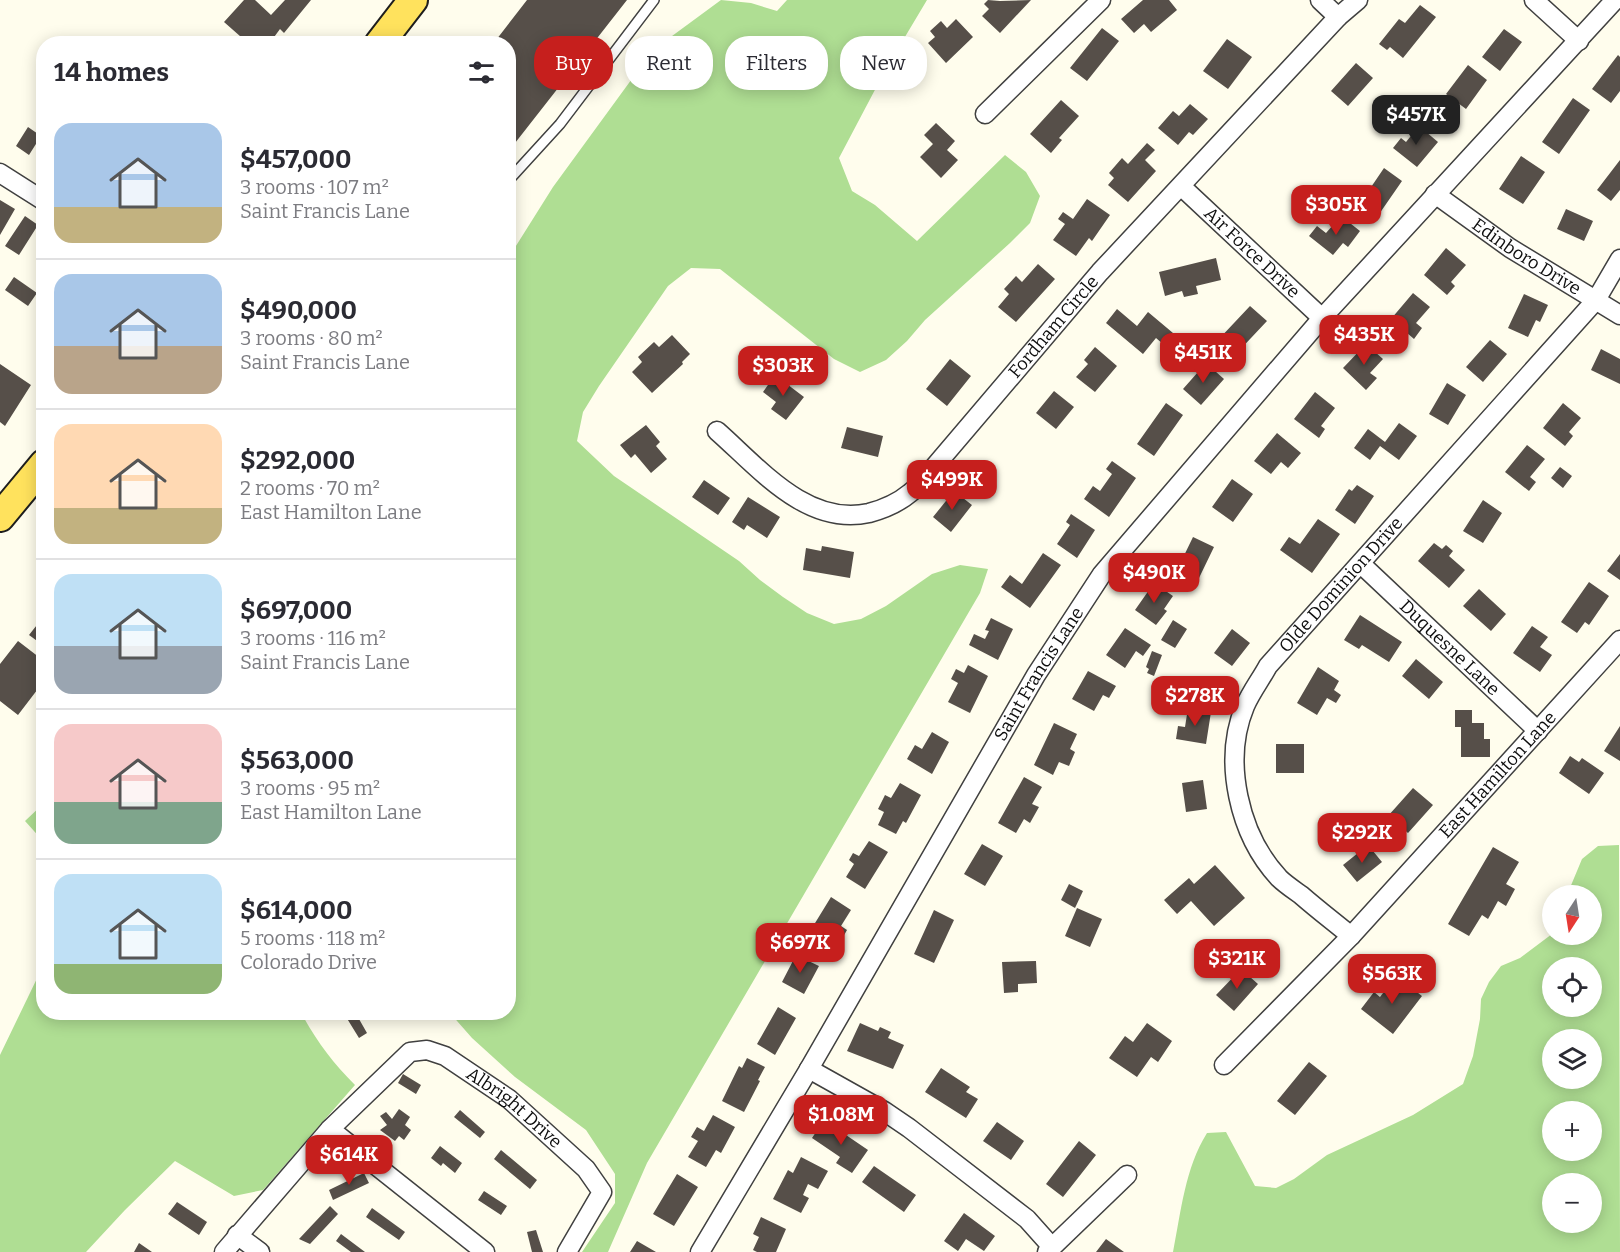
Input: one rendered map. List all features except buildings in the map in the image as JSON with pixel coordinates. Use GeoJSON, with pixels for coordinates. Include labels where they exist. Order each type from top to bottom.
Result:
{"type":"FeatureCollection","features":[{"type":"Feature","properties":{"kind":"main road"},"geometry":{"type":"LineString","coordinates":[[385,36],[413,0]]}},
{"type":"Feature","properties":{"kind":"main road"},"geometry":{"type":"LineString","coordinates":[[0,517],[36,474]]}},
{"type":"Feature","properties":{"kind":"street"},"geometry":{"type":"LineString","coordinates":[[985,114],[1101,0]]}},
{"type":"Feature","properties":{"kind":"street"},"geometry":{"type":"LineString","coordinates":[[1320,0],[1338,17]]}},
{"type":"Feature","properties":{"kind":"street","name":"Fordham Circle"},"geometry":{"type":"LineString","coordinates":[[717,431],[788,493],[831,514],[856,516],[884,509],[910,494],[1100,272],[1338,17],[1358,0]]}},
{"type":"Feature","properties":{"kind":"street"},"geometry":{"type":"LineString","coordinates":[[1534,0],[1579,41]]}},
{"type":"Feature","properties":{"kind":"street","name":"Saint Francis Lane"},"geometry":{"type":"LineString","coordinates":[[700,1252],[1036,675],[1101,574],[1322,318],[1615,0]]}},
{"type":"Feature","properties":{"kind":"street"},"geometry":{"type":"LineString","coordinates":[[0,172],[36,196]]}},
{"type":"Feature","properties":{"kind":"street","name":"Air Force Drive"},"geometry":{"type":"LineString","coordinates":[[1182,186],[1322,318]]}},
{"type":"Feature","properties":{"kind":"street","name":"Edinboro Drive"},"geometry":{"type":"LineString","coordinates":[[1435,194],[1510,248],[1620,315]]}},
{"type":"Feature","properties":{"kind":"street","name":"Olde Dominion Drive"},"geometry":{"type":"LineString","coordinates":[[1351,936],[1280,878],[1261,853],[1247,827],[1237,789],[1235,762],[1238,733],[1245,706],[1268,666],[1596,300],[1620,259]]}},
{"type":"Feature","properties":{"kind":"street","name":"Duquesne Lane"},"geometry":{"type":"LineString","coordinates":[[1361,564],[1538,731]]}},
{"type":"Feature","properties":{"kind":"street","name":"East Hamilton Lane"},"geometry":{"type":"LineString","coordinates":[[1224,1065],[1351,936],[1620,640]]}},
{"type":"Feature","properties":{"kind":"street","name":"Albright Drive"},"geometry":{"type":"LineString","coordinates":[[330,1129],[410,1052],[427,1050],[445,1056],[509,1099],[586,1169],[602,1192],[567,1252]]}},
{"type":"Feature","properties":{"kind":"street"},"geometry":{"type":"LineString","coordinates":[[809,1068],[909,1128],[1027,1220],[1049,1249],[1127,1175]]}},
{"type":"Feature","properties":{"kind":"street"},"geometry":{"type":"LineString","coordinates":[[224,1252],[330,1129],[485,1252]]}},
{"type":"Feature","properties":{"kind":"street"},"geometry":{"type":"LineString","coordinates":[[237,1235],[260,1252]]}},
{"type":"Feature","properties":{"kind":"lane"},"geometry":{"type":"LineString","coordinates":[[516,172],[560,124],[654,0]]}},
{"type":"Feature","properties":{"kind":"green space"},"geometry":{"type":"Polygon","coordinates":[[[721,0],[751,3],[777,11],[787,0],[927,0],[906,36],[840,36],[840,90],[875,90],[839,158],[852,191],[875,205],[917,241],[1005,155],[1026,172],[1040,196],[1030,223],[1010,243],[925,320],[886,360],[860,372],[834,359],[720,269],[691,268],[668,286],[583,412],[577,441],[614,476],[739,561],[783,597],[807,613],[834,624],[861,619],[886,606],[932,574],[960,565],[988,569],[980,593],[647,1163],[608,1252],[582,1252],[615,1203],[615,1174],[586,1130],[515,1077],[472,1038],[456,1020],[516,1020],[516,246],[553,187],[625,88],[713,90],[713,36],[672,36],[721,0]]]}},
{"type":"Feature","properties":{"kind":"green space"},"geometry":{"type":"Polygon","coordinates":[[[36,811],[36,833],[25,821],[36,811]]]}},
{"type":"Feature","properties":{"kind":"green space"},"geometry":{"type":"Polygon","coordinates":[[[1619,845],[1620,1252],[1173,1252],[1189,1175],[1207,1133],[1226,1132],[1255,1186],[1276,1188],[1294,1179],[1327,1155],[1413,1115],[1463,1084],[1473,1056],[1481,999],[1489,982],[1501,966],[1520,958],[1542,942],[1542,945],[1602,945],[1602,885],[1571,885],[1582,859],[1598,846],[1619,845]]]}},
{"type":"Feature","properties":{"kind":"green space"},"geometry":{"type":"Polygon","coordinates":[[[36,980],[36,1020],[305,1020],[333,1061],[355,1085],[263,1190],[234,1196],[175,1161],[86,1252],[0,1252],[0,1055],[36,980]]]}}]}
